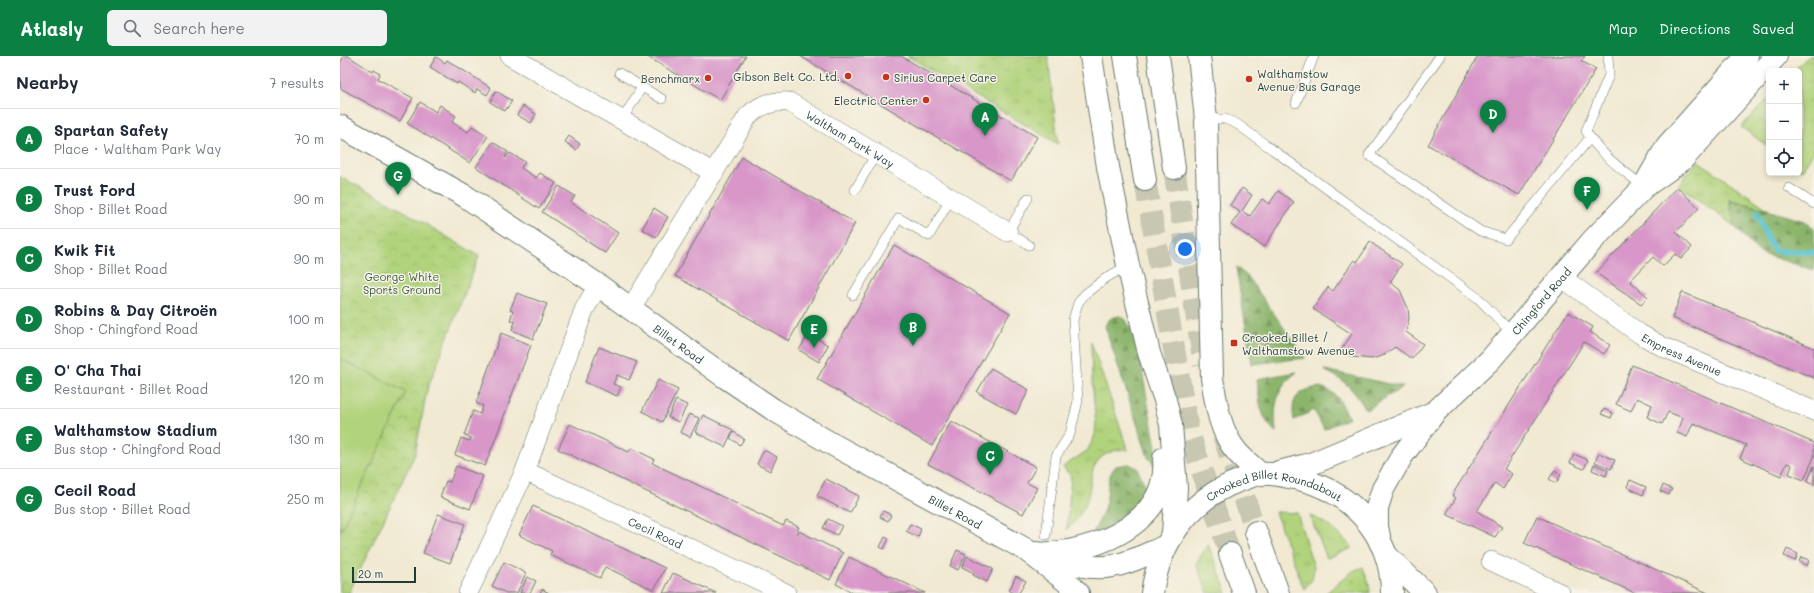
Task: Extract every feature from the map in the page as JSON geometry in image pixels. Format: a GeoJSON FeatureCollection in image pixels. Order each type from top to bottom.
{"type":"FeatureCollection","features":[{"type":"Feature","properties":{"kind":"main road"},"geometry":{"type":"LineString","coordinates":[[1090,56],[1108,167],[1128,265],[1149,353],[1165,400],[1171,426],[1176,488],[1170,540]]}},
{"type":"Feature","properties":{"kind":"main road"},"geometry":{"type":"LineString","coordinates":[[1125,56],[1145,180]]}},
{"type":"Feature","properties":{"kind":"main road"},"geometry":{"type":"LineString","coordinates":[[1158,56],[1174,168]]}},
{"type":"Feature","properties":{"kind":"main road"},"geometry":{"type":"LineString","coordinates":[[1199,56],[1206,120],[1212,378],[1216,408],[1230,442],[1237,452],[1264,474]]}},
{"type":"Feature","properties":{"kind":"main road"},"geometry":{"type":"LineString","coordinates":[[1713,94],[1723,60],[1722,56]]}},
{"type":"Feature","properties":{"kind":"main road","name":"Chingford Road"},"geometry":{"type":"LineString","coordinates":[[1644,187],[1667,146],[1748,56]]}},
{"type":"Feature","properties":{"kind":"main road","name":"Chingford Road"},"geometry":{"type":"LineString","coordinates":[[1384,549],[1377,526],[1377,508],[1384,489],[1402,456],[1435,412],[1482,370],[1592,241],[1644,187],[1681,161],[1712,134],[1776,56]]}},
{"type":"Feature","properties":{"kind":"main road","name":"Billet Road"},"geometry":{"type":"LineString","coordinates":[[340,126],[465,196],[598,285],[719,373],[774,410],[830,443],[1080,566],[1099,568],[1115,566],[1170,540]]}},
{"type":"Feature","properties":{"kind":"main road"},"geometry":{"type":"LineString","coordinates":[[1037,546],[1073,550],[1096,543],[1136,523],[1149,510],[1159,493],[1165,467],[1149,353]]}},
{"type":"Feature","properties":{"kind":"main road","name":"Chingford Road"},"geometry":{"type":"LineString","coordinates":[[1264,474],[1311,464],[1435,412]]}},
{"type":"Feature","properties":{"kind":"main road","name":"Crooked Billet Roundabout"},"geometry":{"type":"LineString","coordinates":[[1152,593],[1170,540],[1193,509],[1223,487],[1264,474],[1302,479],[1333,492],[1358,511],[1371,525],[1384,549],[1392,593]]}},
{"type":"Feature","properties":{"kind":"main road"},"geometry":{"type":"LineString","coordinates":[[1256,532],[1278,593]]}},
{"type":"Feature","properties":{"kind":"main road","name":"Billet Road"},"geometry":{"type":"LineString","coordinates":[[1037,546],[1078,593]]}},
{"type":"Feature","properties":{"kind":"main road"},"geometry":{"type":"LineString","coordinates":[[1384,549],[1425,593]]}},
{"type":"Feature","properties":{"kind":"main road"},"geometry":{"type":"LineString","coordinates":[[1230,554],[1244,593]]}},
{"type":"Feature","properties":{"kind":"street"},"geometry":{"type":"LineString","coordinates":[[510,56],[714,173]]}},
{"type":"Feature","properties":{"kind":"street","name":"Waltham Park Way"},"geometry":{"type":"LineString","coordinates":[[631,308],[748,116],[759,107],[774,101],[789,102],[1008,232]]}},
{"type":"Feature","properties":{"kind":"street","name":"Empress Avenue"},"geometry":{"type":"LineString","coordinates":[[1561,277],[1640,334],[1663,346],[1814,411]]}},
{"type":"Feature","properties":{"kind":"street"},"geometry":{"type":"LineString","coordinates":[[470,589],[525,470],[584,310],[598,285]]}},
{"type":"Feature","properties":{"kind":"street","name":"Cecil Road"},"geometry":{"type":"LineString","coordinates":[[525,470],[786,593]]}},
{"type":"Feature","properties":{"kind":"street"},"geometry":{"type":"LineString","coordinates":[[1491,561],[1560,593]]}},
{"type":"Feature","properties":{"kind":"lane"},"geometry":{"type":"LineString","coordinates":[[1296,103],[1314,56]]}},
{"type":"Feature","properties":{"kind":"lane"},"geometry":{"type":"LineString","coordinates":[[1440,56],[1369,155],[1480,231],[1506,239],[1590,138]]}},
{"type":"Feature","properties":{"kind":"lane"},"geometry":{"type":"LineString","coordinates":[[1608,56],[1609,75],[1586,131],[1590,138],[1615,163],[1644,187]]}},
{"type":"Feature","properties":{"kind":"lane"},"geometry":{"type":"LineString","coordinates":[[619,73],[662,98]]}},
{"type":"Feature","properties":{"kind":"lane"},"geometry":{"type":"LineString","coordinates":[[622,120],[642,87]]}},
{"type":"Feature","properties":{"kind":"lane"},"geometry":{"type":"LineString","coordinates":[[1206,120],[1225,119],[1237,124],[1478,298],[1513,334]]}},
{"type":"Feature","properties":{"kind":"lane"},"geometry":{"type":"LineString","coordinates":[[855,190],[876,154]]}},
{"type":"Feature","properties":{"kind":"lane"},"geometry":{"type":"LineString","coordinates":[[1789,188],[1813,202]]}},
{"type":"Feature","properties":{"kind":"lane"},"geometry":{"type":"LineString","coordinates":[[853,295],[899,218],[929,236],[951,198]]}},
{"type":"Feature","properties":{"kind":"lane"},"geometry":{"type":"LineString","coordinates":[[1008,232],[1028,198]]}},
{"type":"Feature","properties":{"kind":"lane","name":"Waltham Park Way"},"geometry":{"type":"LineString","coordinates":[[1008,232],[1029,245]]}},
{"type":"Feature","properties":{"kind":"lane"},"geometry":{"type":"LineString","coordinates":[[1037,546],[1056,456],[1070,434],[1078,401],[1073,320],[1078,303],[1085,294],[1106,278],[1128,265]]}},
{"type":"Feature","properties":{"kind":"green space"},"geometry":{"type":"Polygon","coordinates":[[[907,56],[1048,56],[1058,144],[907,56]]]}},
{"type":"Feature","properties":{"kind":"green space"},"geometry":{"type":"Polygon","coordinates":[[[1808,56],[1814,56],[1814,151],[1802,170],[1802,68],[1797,68],[1808,56]]]}},
{"type":"Feature","properties":{"kind":"green space"},"geometry":{"type":"Polygon","coordinates":[[[1766,101],[1766,145],[1741,127],[1766,101]]]}},
{"type":"Feature","properties":{"kind":"green space"},"geometry":{"type":"Polygon","coordinates":[[[1698,161],[1769,210],[1729,199],[1734,226],[1678,185],[1698,161]]]}},
{"type":"Feature","properties":{"kind":"green space","name":"George White Sports Ground"},"geometry":{"type":"Polygon","coordinates":[[[340,177],[382,198],[479,256],[427,390],[415,454],[349,593],[340,593],[340,177]]]}},
{"type":"Feature","properties":{"kind":"green space"},"geometry":{"type":"Polygon","coordinates":[[[1729,199],[1804,221],[1814,228],[1814,270],[1760,253],[1734,226],[1729,199]]]}},
{"type":"Feature","properties":{"kind":"green space"},"geometry":{"type":"Polygon","coordinates":[[[1236,267],[1248,277],[1305,358],[1252,364],[1236,267]]]}},
{"type":"Feature","properties":{"kind":"green space"},"geometry":{"type":"Polygon","coordinates":[[[1120,316],[1127,322],[1136,338],[1156,448],[1156,467],[1148,457],[1105,326],[1111,318],[1120,316]]]}},
{"type":"Feature","properties":{"kind":"green space"},"geometry":{"type":"Polygon","coordinates":[[[1091,342],[1128,450],[1113,451],[1104,455],[1097,462],[1091,477],[1087,502],[1077,519],[1067,530],[1071,476],[1063,467],[1088,450],[1095,435],[1096,425],[1092,380],[1091,342]]]}},
{"type":"Feature","properties":{"kind":"green space"},"geometry":{"type":"Polygon","coordinates":[[[340,359],[406,392],[340,532],[340,359]]]}},
{"type":"Feature","properties":{"kind":"green space"},"geometry":{"type":"Polygon","coordinates":[[[1324,370],[1403,387],[1366,410],[1358,397],[1348,386],[1337,377],[1324,370]]]}},
{"type":"Feature","properties":{"kind":"green space"},"geometry":{"type":"Polygon","coordinates":[[[1297,372],[1284,384],[1280,391],[1275,415],[1276,432],[1263,415],[1257,379],[1297,372]]]}},
{"type":"Feature","properties":{"kind":"green space"},"geometry":{"type":"Polygon","coordinates":[[[1320,387],[1335,395],[1349,418],[1324,429],[1314,410],[1294,420],[1293,406],[1298,396],[1307,390],[1320,387]]]}},
{"type":"Feature","properties":{"kind":"green space"},"geometry":{"type":"Polygon","coordinates":[[[1129,464],[1137,468],[1148,492],[1137,509],[1131,515],[1110,527],[1092,534],[1105,506],[1109,478],[1113,470],[1116,466],[1129,464]]]}},
{"type":"Feature","properties":{"kind":"green space"},"geometry":{"type":"Polygon","coordinates":[[[1275,512],[1297,513],[1314,568],[1312,580],[1304,589],[1275,512]]]}},
{"type":"Feature","properties":{"kind":"green space"},"geometry":{"type":"Polygon","coordinates":[[[1310,516],[1333,529],[1352,548],[1327,558],[1310,516]]]}},
{"type":"Feature","properties":{"kind":"green space"},"geometry":{"type":"Polygon","coordinates":[[[1208,544],[1227,593],[1208,593],[1196,564],[1208,544]]]}},
{"type":"Feature","properties":{"kind":"green space"},"geometry":{"type":"Polygon","coordinates":[[[1363,567],[1369,584],[1370,593],[1326,593],[1353,571],[1363,567]]]}},
{"type":"Feature","properties":{"kind":"building"},"geometry":{"type":"Polygon","coordinates":[[[344,56],[348,56],[373,72],[374,70],[380,74],[378,79],[413,98],[400,121],[340,88],[340,63],[344,56]]]}},
{"type":"Feature","properties":{"kind":"building","name":"Benchmarx"},"geometry":{"type":"Polygon","coordinates":[[[646,56],[746,56],[720,100],[646,56]]]}},
{"type":"Feature","properties":{"kind":"building"},"geometry":{"type":"Polygon","coordinates":[[[800,56],[901,56],[1037,137],[1011,181],[800,56]]]}},
{"type":"Feature","properties":{"kind":"building"},"geometry":{"type":"Polygon","coordinates":[[[1478,56],[1585,56],[1581,61],[1596,69],[1519,195],[1428,145],[1478,56]]]}},
{"type":"Feature","properties":{"kind":"building"},"geometry":{"type":"Polygon","coordinates":[[[436,57],[445,63],[447,60],[491,88],[487,95],[477,89],[475,93],[458,82],[457,84],[430,67],[436,57]]]}},
{"type":"Feature","properties":{"kind":"building"},"geometry":{"type":"Polygon","coordinates":[[[496,91],[512,101],[505,111],[490,102],[496,91]]]}},
{"type":"Feature","properties":{"kind":"building"},"geometry":{"type":"Polygon","coordinates":[[[420,102],[436,112],[440,105],[456,116],[452,122],[468,132],[472,126],[488,136],[470,163],[407,123],[420,102]]]}},
{"type":"Feature","properties":{"kind":"building"},"geometry":{"type":"Polygon","coordinates":[[[523,106],[536,114],[531,123],[517,115],[523,106]]]}},
{"type":"Feature","properties":{"kind":"building"},"geometry":{"type":"Polygon","coordinates":[[[569,136],[580,144],[576,150],[565,142],[569,136]]]}},
{"type":"Feature","properties":{"kind":"building"},"geometry":{"type":"Polygon","coordinates":[[[493,142],[508,152],[505,157],[506,158],[510,153],[525,162],[521,168],[536,178],[540,173],[556,183],[539,209],[476,167],[493,142]]]}},
{"type":"Feature","properties":{"kind":"building"},"geometry":{"type":"Polygon","coordinates":[[[742,157],[855,223],[789,341],[675,276],[742,157]]]}},
{"type":"Feature","properties":{"kind":"building"},"geometry":{"type":"Polygon","coordinates":[[[559,186],[575,196],[571,202],[618,233],[605,253],[542,212],[559,186]]]}},
{"type":"Feature","properties":{"kind":"building"},"geometry":{"type":"Polygon","coordinates":[[[1677,187],[1699,208],[1676,232],[1692,247],[1681,259],[1675,254],[1663,266],[1653,257],[1630,281],[1648,297],[1641,304],[1596,273],[1677,187]]]}},
{"type":"Feature","properties":{"kind":"building"},"geometry":{"type":"Polygon","coordinates":[[[1242,188],[1252,195],[1242,211],[1250,216],[1262,199],[1269,204],[1278,191],[1294,202],[1264,247],[1231,225],[1240,212],[1230,205],[1242,188]]]}},
{"type":"Feature","properties":{"kind":"building"},"geometry":{"type":"Polygon","coordinates":[[[654,208],[668,217],[656,237],[642,229],[654,208]]]}},
{"type":"Feature","properties":{"kind":"building"},"geometry":{"type":"Polygon","coordinates":[[[1370,242],[1402,264],[1390,282],[1400,290],[1408,308],[1409,318],[1406,332],[1423,344],[1412,359],[1395,347],[1382,356],[1372,359],[1352,357],[1342,352],[1341,354],[1339,353],[1352,334],[1313,309],[1328,287],[1333,291],[1354,260],[1357,262],[1370,242]]]}},
{"type":"Feature","properties":{"kind":"building"},"geometry":{"type":"Polygon","coordinates":[[[894,245],[1010,313],[932,446],[817,379],[894,245]]]}},
{"type":"Feature","properties":{"kind":"building"},"geometry":{"type":"Polygon","coordinates":[[[1682,292],[1814,348],[1814,378],[1672,318],[1682,292]]]}},
{"type":"Feature","properties":{"kind":"building"},"geometry":{"type":"Polygon","coordinates":[[[517,293],[547,304],[533,339],[512,330],[515,322],[510,320],[513,311],[510,310],[517,293]]]}},
{"type":"Feature","properties":{"kind":"building"},"geometry":{"type":"Polygon","coordinates":[[[1568,312],[1593,327],[1590,332],[1610,345],[1604,354],[1584,342],[1504,469],[1512,474],[1503,489],[1495,483],[1477,511],[1502,527],[1495,537],[1446,514],[1456,498],[1452,495],[1568,312]]]}},
{"type":"Feature","properties":{"kind":"building"},"geometry":{"type":"Polygon","coordinates":[[[501,333],[531,345],[485,466],[455,455],[461,438],[470,441],[471,438],[464,435],[473,411],[480,414],[483,406],[476,403],[501,333]]]}},
{"type":"Feature","properties":{"kind":"building"},"geometry":{"type":"Polygon","coordinates":[[[809,334],[828,345],[819,362],[799,350],[809,334]]]}},
{"type":"Feature","properties":{"kind":"building"},"geometry":{"type":"Polygon","coordinates":[[[599,347],[637,362],[629,380],[617,375],[613,384],[621,387],[617,396],[585,382],[599,347]]]}},
{"type":"Feature","properties":{"kind":"building"},"geometry":{"type":"Polygon","coordinates":[[[1632,365],[1814,443],[1814,457],[1804,480],[1789,474],[1792,465],[1787,463],[1781,476],[1740,458],[1746,445],[1693,423],[1687,437],[1677,433],[1683,418],[1668,412],[1662,424],[1647,417],[1652,405],[1637,398],[1631,411],[1616,404],[1632,365]]]}},
{"type":"Feature","properties":{"kind":"building"},"geometry":{"type":"Polygon","coordinates":[[[991,368],[1029,390],[1016,414],[977,392],[991,368]]]}},
{"type":"Feature","properties":{"kind":"building"},"geometry":{"type":"Polygon","coordinates":[[[658,380],[678,390],[662,422],[642,411],[658,380]]]}},
{"type":"Feature","properties":{"kind":"building"},"geometry":{"type":"Polygon","coordinates":[[[676,400],[687,405],[679,422],[668,417],[676,400]]]}},
{"type":"Feature","properties":{"kind":"building"},"geometry":{"type":"Polygon","coordinates":[[[1604,409],[1613,413],[1611,418],[1601,414],[1604,409]]]}},
{"type":"Feature","properties":{"kind":"building"},"geometry":{"type":"Polygon","coordinates":[[[689,414],[699,418],[690,437],[680,432],[689,414]]]}},
{"type":"Feature","properties":{"kind":"building"},"geometry":{"type":"Polygon","coordinates":[[[703,415],[733,430],[725,447],[695,432],[703,415]]]}},
{"type":"Feature","properties":{"kind":"building"},"geometry":{"type":"Polygon","coordinates":[[[951,421],[1036,467],[1027,483],[1037,488],[1023,514],[928,464],[951,421]]]}},
{"type":"Feature","properties":{"kind":"building"},"geometry":{"type":"Polygon","coordinates":[[[570,424],[629,452],[631,448],[654,459],[652,463],[783,526],[786,521],[799,527],[796,533],[799,531],[843,553],[830,580],[558,449],[570,424]]]}},
{"type":"Feature","properties":{"kind":"building"},"geometry":{"type":"Polygon","coordinates":[[[734,432],[744,439],[740,445],[730,438],[734,432]]]}},
{"type":"Feature","properties":{"kind":"building"},"geometry":{"type":"Polygon","coordinates":[[[764,450],[777,457],[770,471],[757,464],[764,450]]]}},
{"type":"Feature","properties":{"kind":"building"},"geometry":{"type":"Polygon","coordinates":[[[1599,453],[1615,460],[1611,469],[1595,462],[1599,453]]]}},
{"type":"Feature","properties":{"kind":"building"},"geometry":{"type":"Polygon","coordinates":[[[1574,454],[1588,460],[1584,469],[1570,463],[1574,454]]]}},
{"type":"Feature","properties":{"kind":"building"},"geometry":{"type":"Polygon","coordinates":[[[1594,464],[1608,470],[1606,476],[1592,470],[1594,464]]]}},
{"type":"Feature","properties":{"kind":"building"},"geometry":{"type":"Polygon","coordinates":[[[456,466],[483,476],[470,509],[440,497],[446,481],[450,482],[456,466]]]}},
{"type":"Feature","properties":{"kind":"building"},"geometry":{"type":"Polygon","coordinates":[[[1814,466],[1814,485],[1807,482],[1814,466]]]}},
{"type":"Feature","properties":{"kind":"building"},"geometry":{"type":"Polygon","coordinates":[[[1555,470],[1561,475],[1556,483],[1549,479],[1555,470]]]}},
{"type":"Feature","properties":{"kind":"building"},"geometry":{"type":"Polygon","coordinates":[[[826,479],[859,496],[850,513],[817,496],[826,479]]]}},
{"type":"Feature","properties":{"kind":"building"},"geometry":{"type":"Polygon","coordinates":[[[1630,480],[1646,487],[1643,495],[1627,487],[1630,480]]]}},
{"type":"Feature","properties":{"kind":"building"},"geometry":{"type":"Polygon","coordinates":[[[1663,485],[1672,489],[1669,495],[1660,491],[1663,485]]]}},
{"type":"Feature","properties":{"kind":"building"},"geometry":{"type":"Polygon","coordinates":[[[533,506],[665,568],[654,590],[605,567],[600,578],[550,555],[552,551],[519,535],[533,506]]]}},
{"type":"Feature","properties":{"kind":"building"},"geometry":{"type":"Polygon","coordinates":[[[883,511],[891,515],[888,521],[880,517],[883,511]]]}},
{"type":"Feature","properties":{"kind":"building"},"geometry":{"type":"Polygon","coordinates":[[[438,514],[465,524],[450,563],[423,553],[438,514]]]}},
{"type":"Feature","properties":{"kind":"building"},"geometry":{"type":"Polygon","coordinates":[[[1537,516],[1708,593],[1635,593],[1524,543],[1537,516]]]}},
{"type":"Feature","properties":{"kind":"building"},"geometry":{"type":"Polygon","coordinates":[[[828,519],[842,526],[837,535],[823,528],[828,519]]]}},
{"type":"Feature","properties":{"kind":"building"},"geometry":{"type":"Polygon","coordinates":[[[910,524],[921,529],[918,537],[906,531],[910,524]]]}},
{"type":"Feature","properties":{"kind":"building"},"geometry":{"type":"Polygon","coordinates":[[[885,537],[889,539],[884,549],[880,547],[885,537]]]}},
{"type":"Feature","properties":{"kind":"building"},"geometry":{"type":"Polygon","coordinates":[[[1787,549],[1798,554],[1795,561],[1784,556],[1787,549]]]}},
{"type":"Feature","properties":{"kind":"building"},"geometry":{"type":"Polygon","coordinates":[[[957,550],[966,554],[958,570],[950,566],[957,550]]]}},
{"type":"Feature","properties":{"kind":"building"},"geometry":{"type":"Polygon","coordinates":[[[967,556],[993,569],[987,582],[973,575],[974,573],[962,567],[967,556]]]}},
{"type":"Feature","properties":{"kind":"building"},"geometry":{"type":"Polygon","coordinates":[[[849,557],[925,593],[854,593],[836,584],[849,557]]]}},
{"type":"Feature","properties":{"kind":"building"},"geometry":{"type":"Polygon","coordinates":[[[1801,557],[1809,560],[1807,566],[1799,562],[1801,557]]]}},
{"type":"Feature","properties":{"kind":"building"},"geometry":{"type":"Polygon","coordinates":[[[504,562],[526,573],[517,593],[506,593],[492,586],[504,562]]]}},
{"type":"Feature","properties":{"kind":"building"},"geometry":{"type":"Polygon","coordinates":[[[673,573],[689,580],[716,593],[663,593],[673,573]]]}},
{"type":"Feature","properties":{"kind":"building"},"geometry":{"type":"Polygon","coordinates":[[[1016,576],[1026,581],[1019,593],[1013,593],[1009,591],[1016,576]]]}},
{"type":"Feature","properties":{"kind":"building"},"geometry":{"type":"Polygon","coordinates":[[[527,577],[536,581],[530,593],[520,593],[527,577]]]}},
{"type":"Feature","properties":{"kind":"building"},"geometry":{"type":"Polygon","coordinates":[[[542,589],[549,593],[540,593],[542,589]]]}},
{"type":"Feature","properties":{"kind":"waterway"},"geometry":{"type":"LineString","coordinates":[[1757,212],[1767,238],[1775,251],[1814,252]]}},
{"type":"Feature","properties":{"kind":"tunnel"},"geometry":{"type":"LineString","coordinates":[[1174,168],[1204,365]]}},
{"type":"Feature","properties":{"kind":"tunnel"},"geometry":{"type":"LineString","coordinates":[[1145,180],[1188,430],[1230,554]]}},
{"type":"Feature","properties":{"kind":"tunnel"},"geometry":{"type":"LineString","coordinates":[[1223,435],[1256,532]]}},
{"type":"Feature","properties":{"kind":"place","name":"Gibson Belt Co. Ltd."},"geometry":{"type":"Point","coordinates":[848,76]}},
{"type":"Feature","properties":{"kind":"place","name":"Sirius Carpet Care"},"geometry":{"type":"Point","coordinates":[886,77]}},
{"type":"Feature","properties":{"kind":"place","name":"Benchmarx"},"geometry":{"type":"Point","coordinates":[708,78]}},
{"type":"Feature","properties":{"kind":"place","name":"Walthamstow Avenue Bus Garage"},"geometry":{"type":"Point","coordinates":[1249,79]}},
{"type":"Feature","properties":{"kind":"place","name":"Electric Center"},"geometry":{"type":"Point","coordinates":[926,100]}},
{"type":"Feature","properties":{"kind":"place","name":"Robins & Day Citroën"},"geometry":{"type":"Point","coordinates":[1493,133]}},
{"type":"Feature","properties":{"kind":"place","name":"Spartan Safety"},"geometry":{"type":"Point","coordinates":[985,136]}},
{"type":"Feature","properties":{"kind":"place","name":"Cecil Road"},"geometry":{"type":"Point","coordinates":[398,195]}},
{"type":"Feature","properties":{"kind":"place","name":"Walthamstow Stadium"},"geometry":{"type":"Point","coordinates":[1587,210]}},
{"type":"Feature","properties":{"kind":"place","name":"Crooked Billet / Walthamstow Avenue"},"geometry":{"type":"Point","coordinates":[1234,343]}},
{"type":"Feature","properties":{"kind":"place","name":"Trust Ford"},"geometry":{"type":"Point","coordinates":[913,346]}},
{"type":"Feature","properties":{"kind":"place","name":"O' Cha Thai"},"geometry":{"type":"Point","coordinates":[814,348]}},
{"type":"Feature","properties":{"kind":"place","name":"Kwik Fit"},"geometry":{"type":"Point","coordinates":[990,475]}}]}
